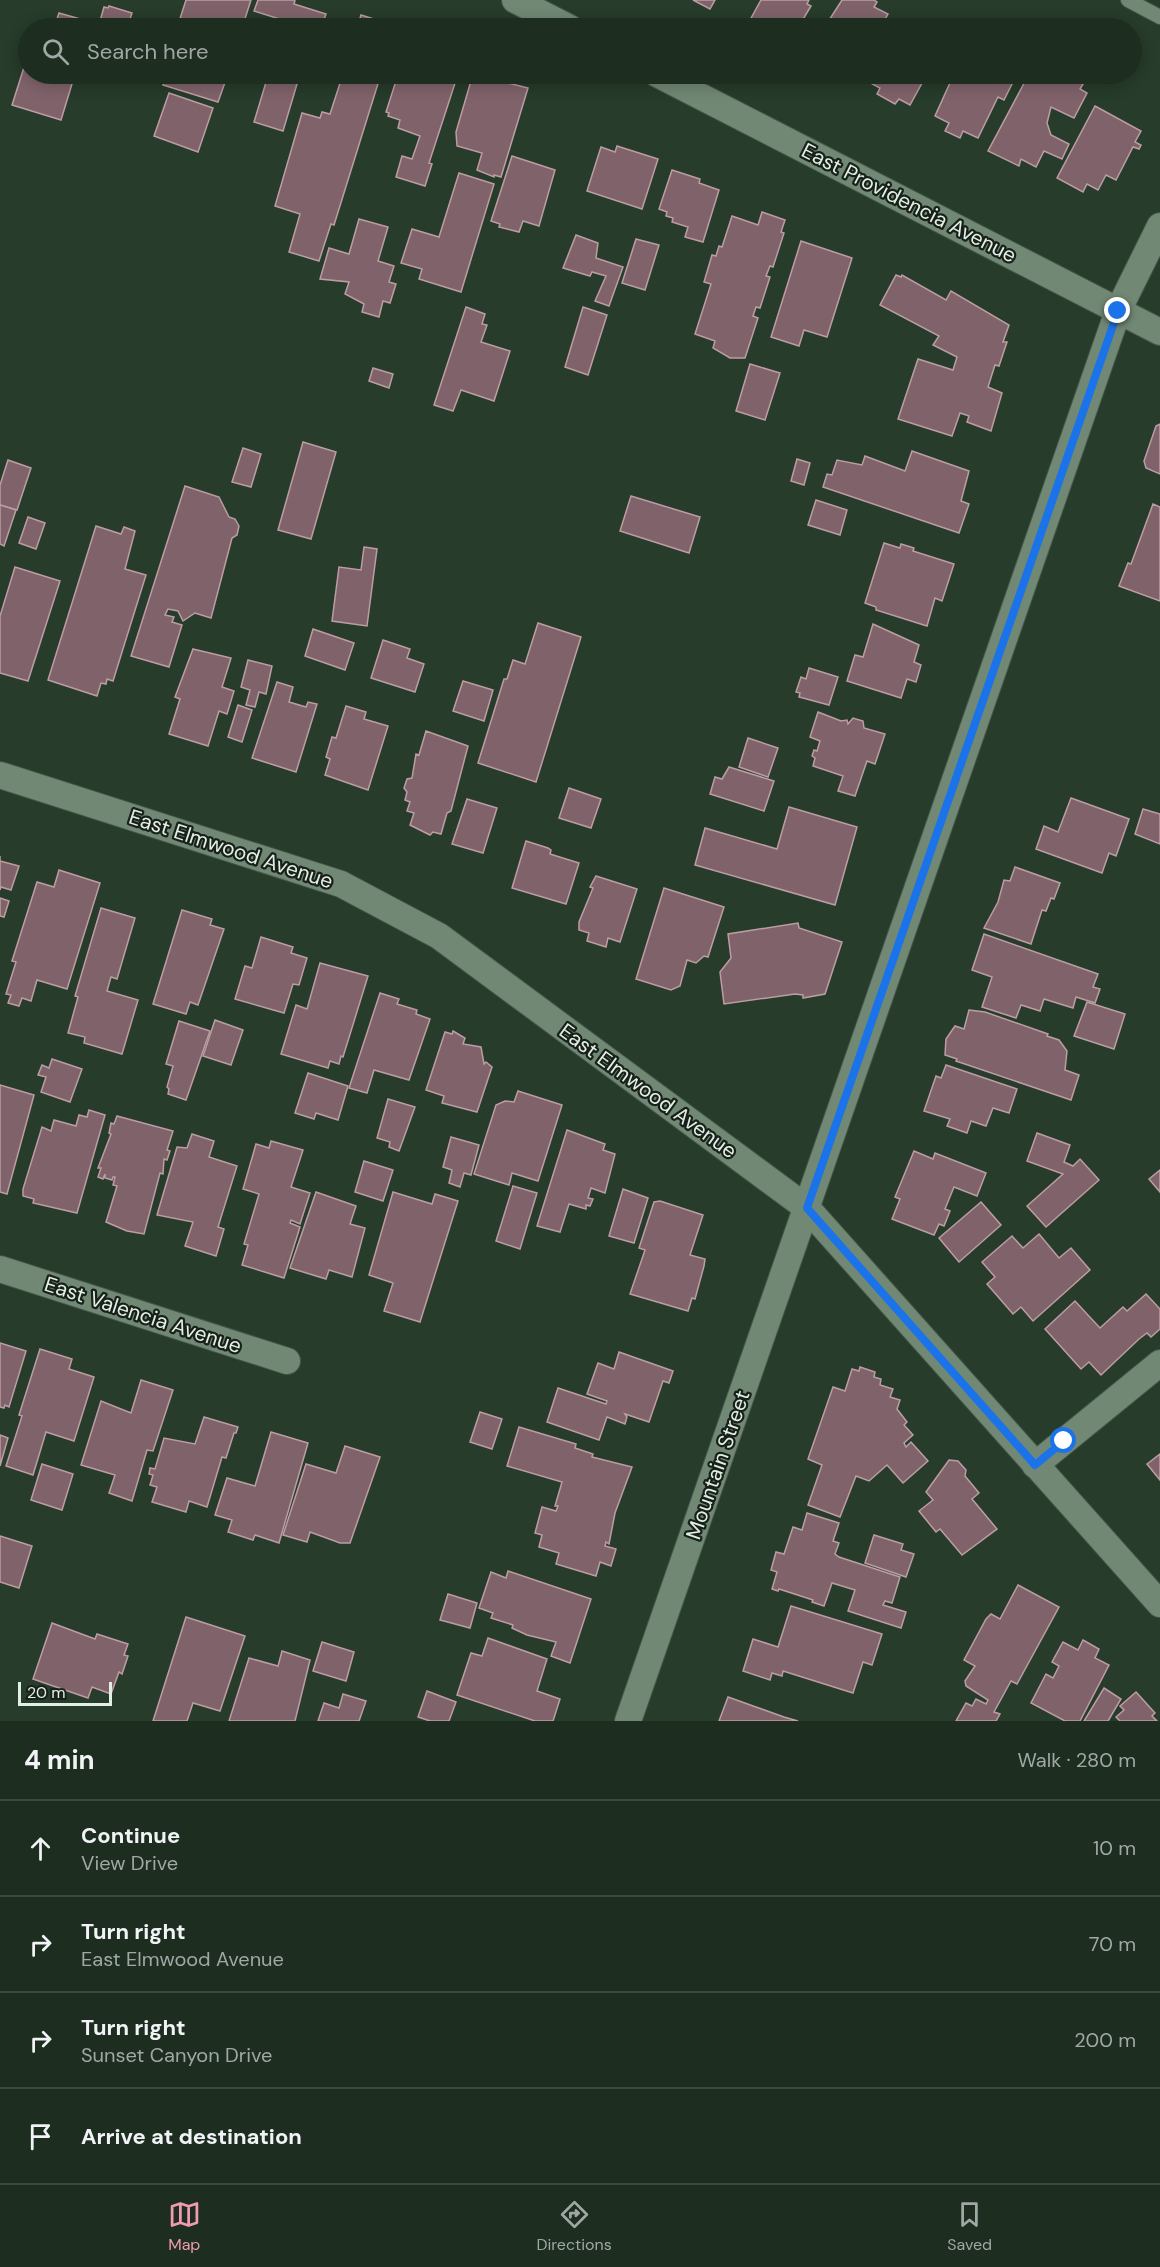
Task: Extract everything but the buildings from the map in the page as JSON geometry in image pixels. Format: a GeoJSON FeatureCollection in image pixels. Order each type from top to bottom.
{"type":"FeatureCollection","features":[{"type":"Feature","properties":{"kind":"street"},"geometry":{"type":"LineString","coordinates":[[515,0],[550,18]]}},
{"type":"Feature","properties":{"kind":"street","name":"East Providencia Avenue"},"geometry":{"type":"LineString","coordinates":[[676,84],[1160,332]]}},
{"type":"Feature","properties":{"kind":"street","name":"Mountain Street"},"geometry":{"type":"LineString","coordinates":[[628,1721],[1118,311],[1160,226]]}},
{"type":"Feature","properties":{"kind":"street","name":"East Elmwood Avenue"},"geometry":{"type":"LineString","coordinates":[[0,775],[341,884],[439,936],[807,1208],[1160,1604]]}},
{"type":"Feature","properties":{"kind":"street","name":"East Valencia Avenue"},"geometry":{"type":"LineString","coordinates":[[0,1269],[287,1361]]}},
{"type":"Feature","properties":{"kind":"street"},"geometry":{"type":"LineString","coordinates":[[1035,1465],[1160,1363]]}},
{"type":"Feature","properties":{"kind":"lane"},"geometry":{"type":"LineString","coordinates":[[1128,0],[1160,17]]}},
{"type":"Feature","properties":{"kind":"route"},"geometry":{"type":"LineString","coordinates":[[1064,1441],[1035,1465],[807,1208],[1118,311]]}}]}
